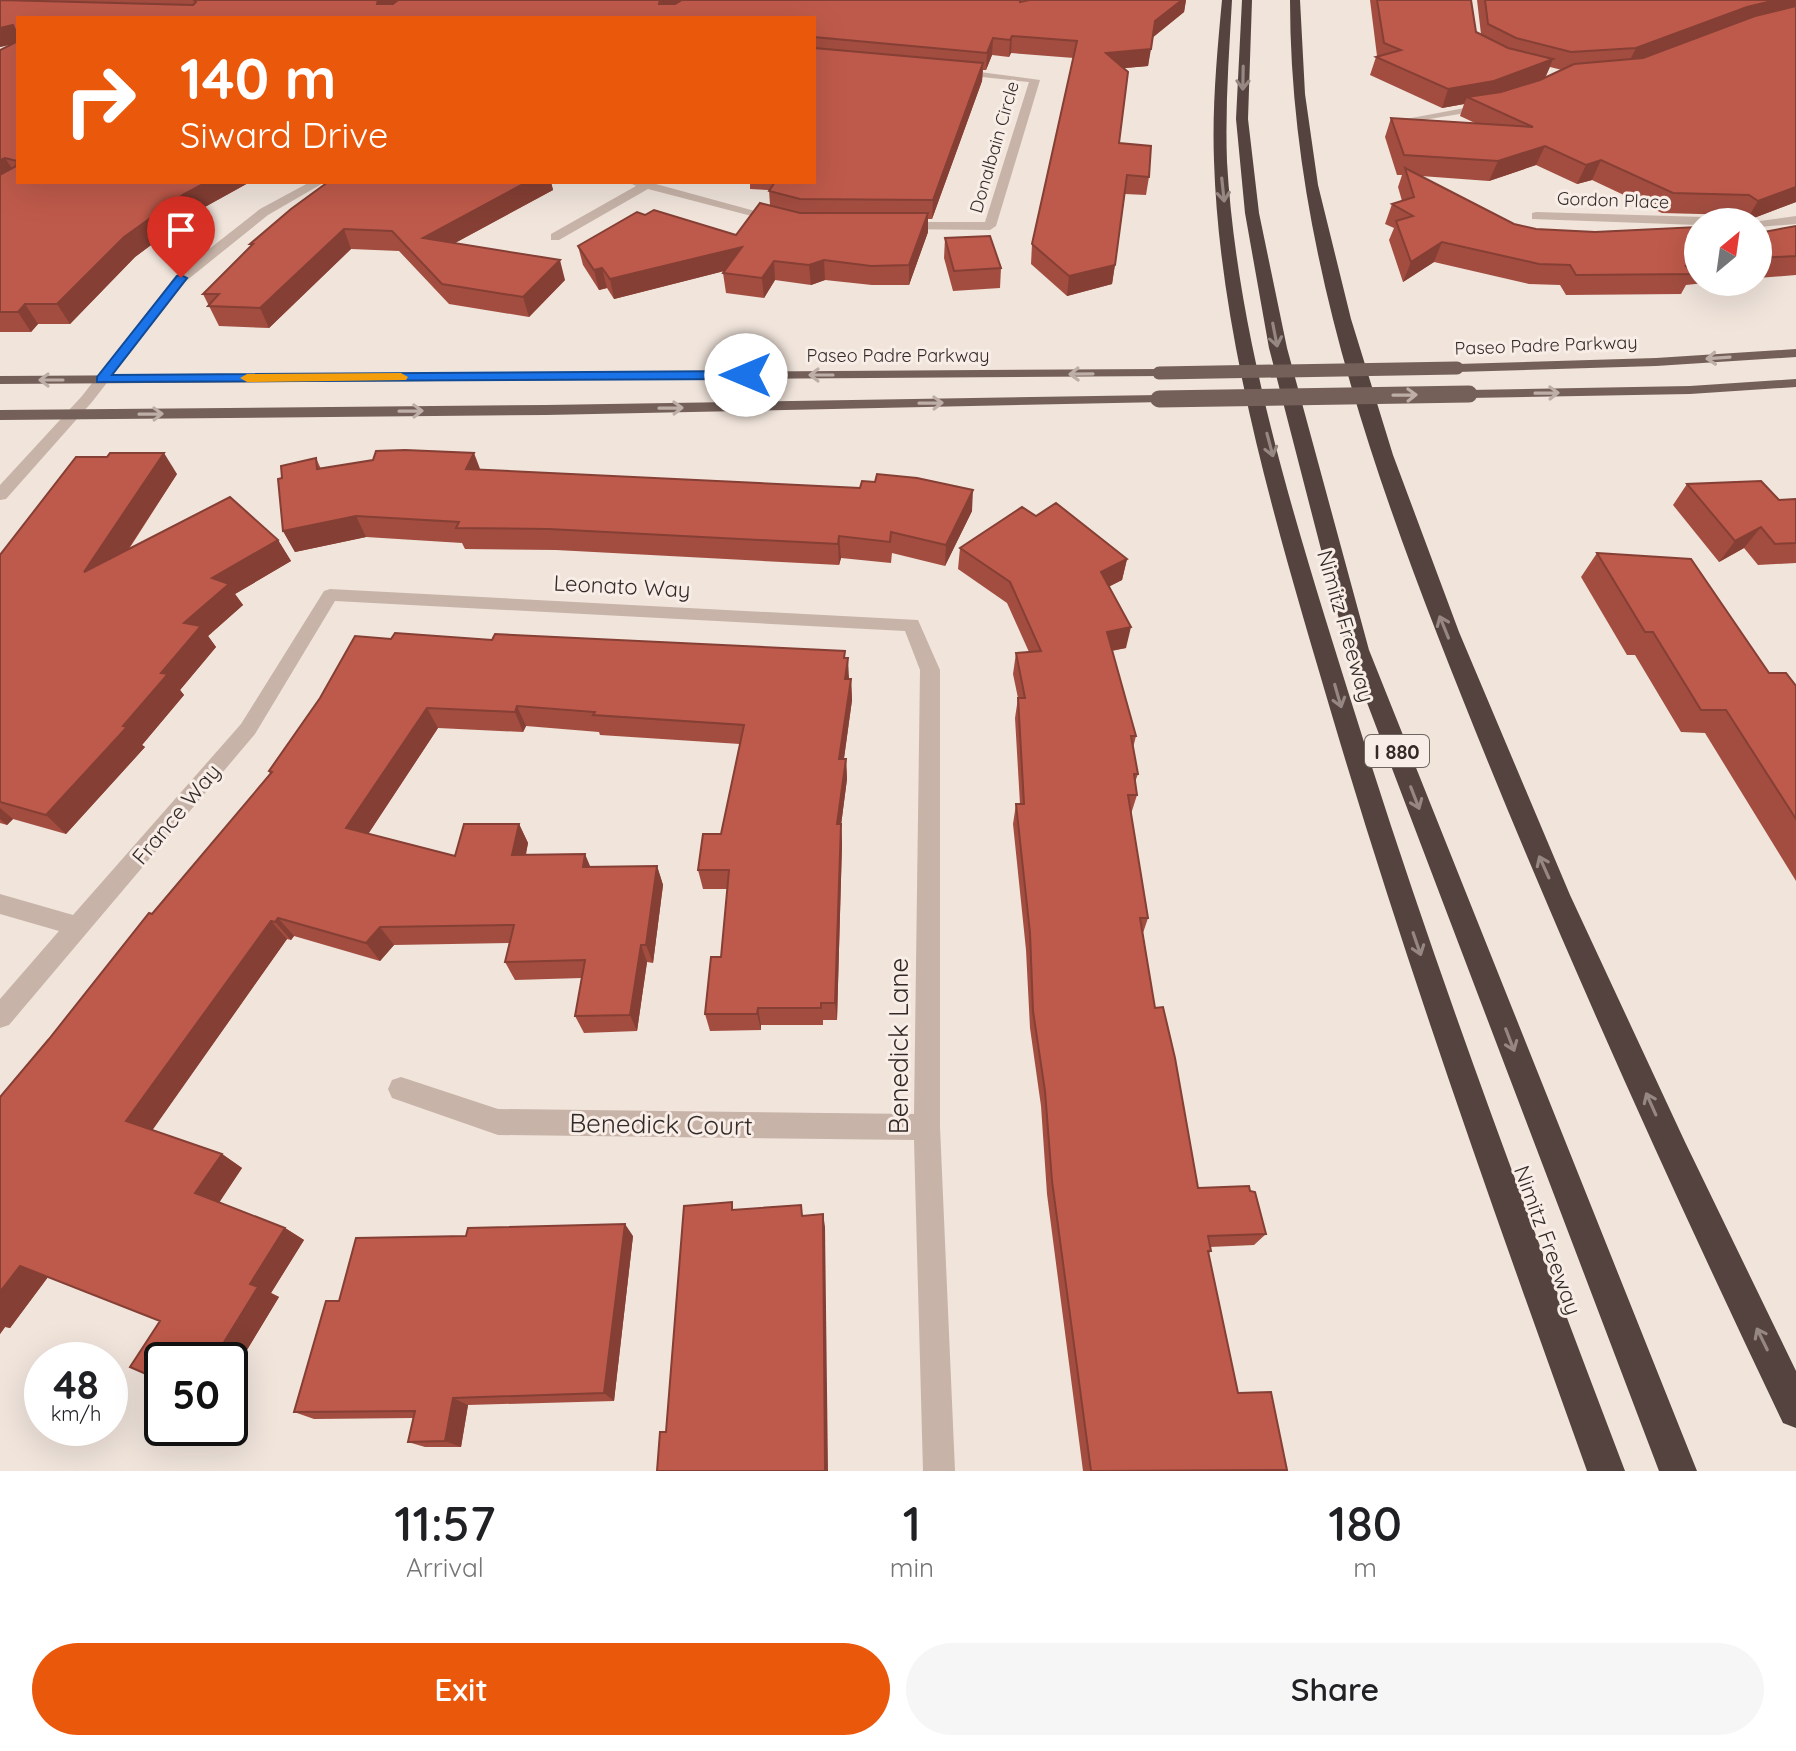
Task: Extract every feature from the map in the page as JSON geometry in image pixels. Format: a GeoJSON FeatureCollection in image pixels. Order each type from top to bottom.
{"type":"FeatureCollection","features":[{"type":"Feature","properties":{"kind":"highway","name":"Nimitz Freeway"},"geometry":{"type":"LineString","coordinates":[[1227,0],[1219,104],[1222,185],[1237,288],[1271,451],[1310,599],[1376,825],[1512,1218],[1606,1471]]}},
{"type":"Feature","properties":{"kind":"highway","name":"I 880"},"geometry":{"type":"LineString","coordinates":[[1247,0],[1242,119],[1252,213],[1278,348],[1358,650],[1678,1471]]}},
{"type":"Feature","properties":{"kind":"highway"},"geometry":{"type":"LineString","coordinates":[[1295,0],[1299,112],[1310,192],[1334,293],[1372,422],[1429,590],[1528,831],[1698,1209],[1796,1410]]}},
{"type":"Feature","properties":{"kind":"main road","name":"Paseo Padre Parkway"},"geometry":{"type":"LineString","coordinates":[[0,380],[1159,373],[1656,362],[1796,353]]}},
{"type":"Feature","properties":{"kind":"main road"},"geometry":{"type":"LineString","coordinates":[[0,415],[1469,394],[1690,390],[1796,383]]}},
{"type":"Feature","properties":{"kind":"street","name":"Donalbain Circle"},"geometry":{"type":"LineString","coordinates":[[880,225],[990,226],[1035,80],[940,71]]}},
{"type":"Feature","properties":{"kind":"street"},"geometry":{"type":"LineString","coordinates":[[1411,119],[1469,111],[1498,103]]}},
{"type":"Feature","properties":{"kind":"street"},"geometry":{"type":"LineString","coordinates":[[0,495],[73,414],[181,278],[264,212],[315,184]]}},
{"type":"Feature","properties":{"kind":"street"},"geometry":{"type":"LineString","coordinates":[[555,237],[642,184]]}},
{"type":"Feature","properties":{"kind":"street"},"geometry":{"type":"LineString","coordinates":[[648,184],[787,221]]}},
{"type":"Feature","properties":{"kind":"street","name":"Gordon Place"},"geometry":{"type":"LineString","coordinates":[[1536,216],[1684,220]]}},
{"type":"Feature","properties":{"kind":"street"},"geometry":{"type":"LineString","coordinates":[[1772,223],[1796,220]]}},
{"type":"Feature","properties":{"kind":"street","name":"Leonato Way"},"geometry":{"type":"LineString","coordinates":[[330,595],[912,625]]}},
{"type":"Feature","properties":{"kind":"street","name":"France Way"},"geometry":{"type":"LineString","coordinates":[[0,1017],[248,729],[330,595]]}},
{"type":"Feature","properties":{"kind":"street","name":"Benedick Lane"},"geometry":{"type":"LineString","coordinates":[[912,625],[930,670],[927,1127],[939,1471]]}},
{"type":"Feature","properties":{"kind":"street"},"geometry":{"type":"LineString","coordinates":[[0,904],[79,927]]}},
{"type":"Feature","properties":{"kind":"street","name":"Benedick Court"},"geometry":{"type":"LineString","coordinates":[[401,1089],[498,1122],[927,1127]]}},
{"type":"Feature","properties":{"kind":"building"},"geometry":{"type":"Polygon","coordinates":[[[0,0],[193,5],[194,0],[378,0],[377,4],[393,4],[398,0],[660,0],[659,4],[675,4],[682,0],[1182,0],[1155,21],[1151,49],[1106,53],[1128,72],[1119,143],[1151,146],[1149,177],[1127,175],[1115,265],[1069,276],[1032,244],[1077,41],[1012,36],[1010,40],[993,38],[987,53],[816,37],[816,16],[16,16],[16,32],[13,25],[0,28],[0,0]]]}},
{"type":"Feature","properties":{"kind":"building"},"geometry":{"type":"Polygon","coordinates":[[[1377,0],[1471,0],[1476,32],[1508,48],[1553,59],[1494,81],[1448,89],[1376,57],[1401,50],[1384,43],[1377,0]]]}},
{"type":"Feature","properties":{"kind":"building"},"geometry":{"type":"Polygon","coordinates":[[[1485,0],[1776,0],[1747,7],[1636,48],[1571,52],[1516,38],[1488,24],[1485,0]]]}},
{"type":"Feature","properties":{"kind":"building"},"geometry":{"type":"Polygon","coordinates":[[[1796,6],[1796,187],[1758,201],[1749,195],[1673,193],[1601,160],[1586,165],[1545,146],[1498,161],[1404,155],[1391,118],[1533,127],[1467,97],[1501,92],[1540,80],[1574,64],[1643,58],[1755,16],[1796,6]]]}},
{"type":"Feature","properties":{"kind":"building"},"geometry":{"type":"Polygon","coordinates":[[[16,42],[16,161],[0,160],[0,50],[16,42]]]}},
{"type":"Feature","properties":{"kind":"building"},"geometry":{"type":"Polygon","coordinates":[[[816,48],[983,63],[933,200],[800,199],[769,191],[774,184],[816,184],[816,48]]]}},
{"type":"Feature","properties":{"kind":"building"},"geometry":{"type":"Polygon","coordinates":[[[16,166],[16,184],[203,184],[124,237],[57,304],[25,304],[18,312],[0,312],[0,175],[16,166]]]}},
{"type":"Feature","properties":{"kind":"building"},"geometry":{"type":"Polygon","coordinates":[[[1405,168],[1514,224],[1536,229],[1595,232],[1684,228],[1684,274],[1576,275],[1570,265],[1539,264],[1442,242],[1411,262],[1396,221],[1413,216],[1392,204],[1414,197],[1405,168]]]}},
{"type":"Feature","properties":{"kind":"building"},"geometry":{"type":"Polygon","coordinates":[[[325,184],[523,184],[423,238],[560,260],[523,297],[442,284],[392,231],[344,229],[260,308],[208,306],[219,294],[203,294],[253,244],[250,244],[325,184]]]}},
{"type":"Feature","properties":{"kind":"building"},"geometry":{"type":"Polygon","coordinates":[[[760,203],[800,213],[928,213],[909,265],[871,266],[824,260],[809,265],[774,261],[762,278],[723,273],[742,247],[610,279],[602,268],[594,270],[578,246],[637,212],[645,215],[654,210],[736,235],[760,203]]]}},
{"type":"Feature","properties":{"kind":"building"},"geometry":{"type":"Polygon","coordinates":[[[1796,226],[1796,256],[1772,257],[1772,230],[1796,226]]]}},
{"type":"Feature","properties":{"kind":"building"},"geometry":{"type":"Polygon","coordinates":[[[990,236],[1001,268],[954,271],[945,238],[990,236]]]}},
{"type":"Feature","properties":{"kind":"building"},"geometry":{"type":"Polygon","coordinates":[[[376,451],[474,453],[466,469],[860,488],[862,481],[875,482],[877,474],[917,478],[973,490],[946,545],[891,532],[890,542],[839,536],[838,544],[549,529],[456,528],[459,522],[356,516],[283,531],[278,479],[282,478],[281,466],[316,458],[317,469],[373,460],[376,451]]]}},
{"type":"Feature","properties":{"kind":"building"},"geometry":{"type":"Polygon","coordinates":[[[110,453],[164,453],[84,572],[230,497],[278,540],[212,578],[229,584],[184,623],[201,626],[161,673],[168,674],[123,726],[127,727],[46,815],[0,802],[0,555],[76,457],[107,457],[110,453]]]}},
{"type":"Feature","properties":{"kind":"building"},"geometry":{"type":"Polygon","coordinates":[[[1761,481],[1779,500],[1796,499],[1796,543],[1775,544],[1761,527],[1735,541],[1687,484],[1761,481]]]}},
{"type":"Feature","properties":{"kind":"building"},"geometry":{"type":"Polygon","coordinates":[[[1056,503],[1127,559],[1101,572],[1131,627],[1107,632],[1136,736],[1131,736],[1138,774],[1134,774],[1137,795],[1128,795],[1148,918],[1140,918],[1155,1008],[1163,1007],[1198,1188],[1249,1186],[1250,1191],[1255,1192],[1266,1234],[1208,1236],[1211,1251],[1208,1251],[1238,1393],[1271,1392],[1287,1470],[1091,1471],[1052,1181],[1045,1091],[1033,1011],[1030,933],[1016,804],[1024,804],[1018,698],[1025,698],[1016,653],[1041,651],[1010,582],[960,548],[1022,507],[1036,516],[1056,503]]]}},
{"type":"Feature","properties":{"kind":"building"},"geometry":{"type":"Polygon","coordinates":[[[1597,553],[1691,559],[1769,673],[1786,673],[1796,686],[1796,819],[1726,710],[1701,710],[1653,632],[1645,632],[1597,553]]]}},
{"type":"Feature","properties":{"kind":"building"},"geometry":{"type":"Polygon","coordinates":[[[395,633],[492,640],[495,634],[845,651],[844,658],[848,658],[845,679],[851,679],[839,759],[846,759],[837,824],[841,824],[835,1003],[821,1003],[821,1008],[758,1008],[757,1014],[705,1014],[711,957],[721,957],[729,870],[698,870],[703,834],[721,834],[744,725],[593,715],[595,712],[517,706],[515,712],[427,708],[346,828],[455,856],[464,824],[519,824],[512,855],[585,854],[583,867],[657,866],[646,945],[641,945],[630,1015],[575,1016],[585,960],[505,962],[514,925],[380,927],[366,943],[278,918],[275,922],[271,921],[126,1121],[222,1154],[195,1193],[285,1228],[250,1284],[258,1287],[224,1342],[146,1342],[160,1321],[20,1266],[0,1292],[0,1097],[149,913],[152,914],[272,772],[269,771],[320,698],[355,636],[391,639],[395,633]]]}},
{"type":"Feature","properties":{"kind":"building"},"geometry":{"type":"Polygon","coordinates":[[[732,1202],[732,1210],[801,1205],[802,1216],[823,1214],[825,1471],[657,1471],[660,1432],[666,1432],[684,1206],[732,1202]]]}},
{"type":"Feature","properties":{"kind":"building"},"geometry":{"type":"Polygon","coordinates":[[[625,1224],[604,1393],[453,1398],[445,1441],[408,1442],[415,1411],[294,1412],[326,1301],[339,1301],[356,1238],[466,1236],[468,1228],[625,1224]]]}},
{"type":"Feature","properties":{"kind":"building"},"geometry":{"type":"Polygon","coordinates":[[[144,1346],[144,1373],[130,1367],[144,1346]]]}},
{"type":"Feature","properties":{"kind":"slow traffic"},"geometry":{"type":"LineString","coordinates":[[247,378],[401,377]]}},
{"type":"Feature","properties":{"kind":"route"},"geometry":{"type":"LineString","coordinates":[[181,278],[102,379],[746,375]]}}]}
